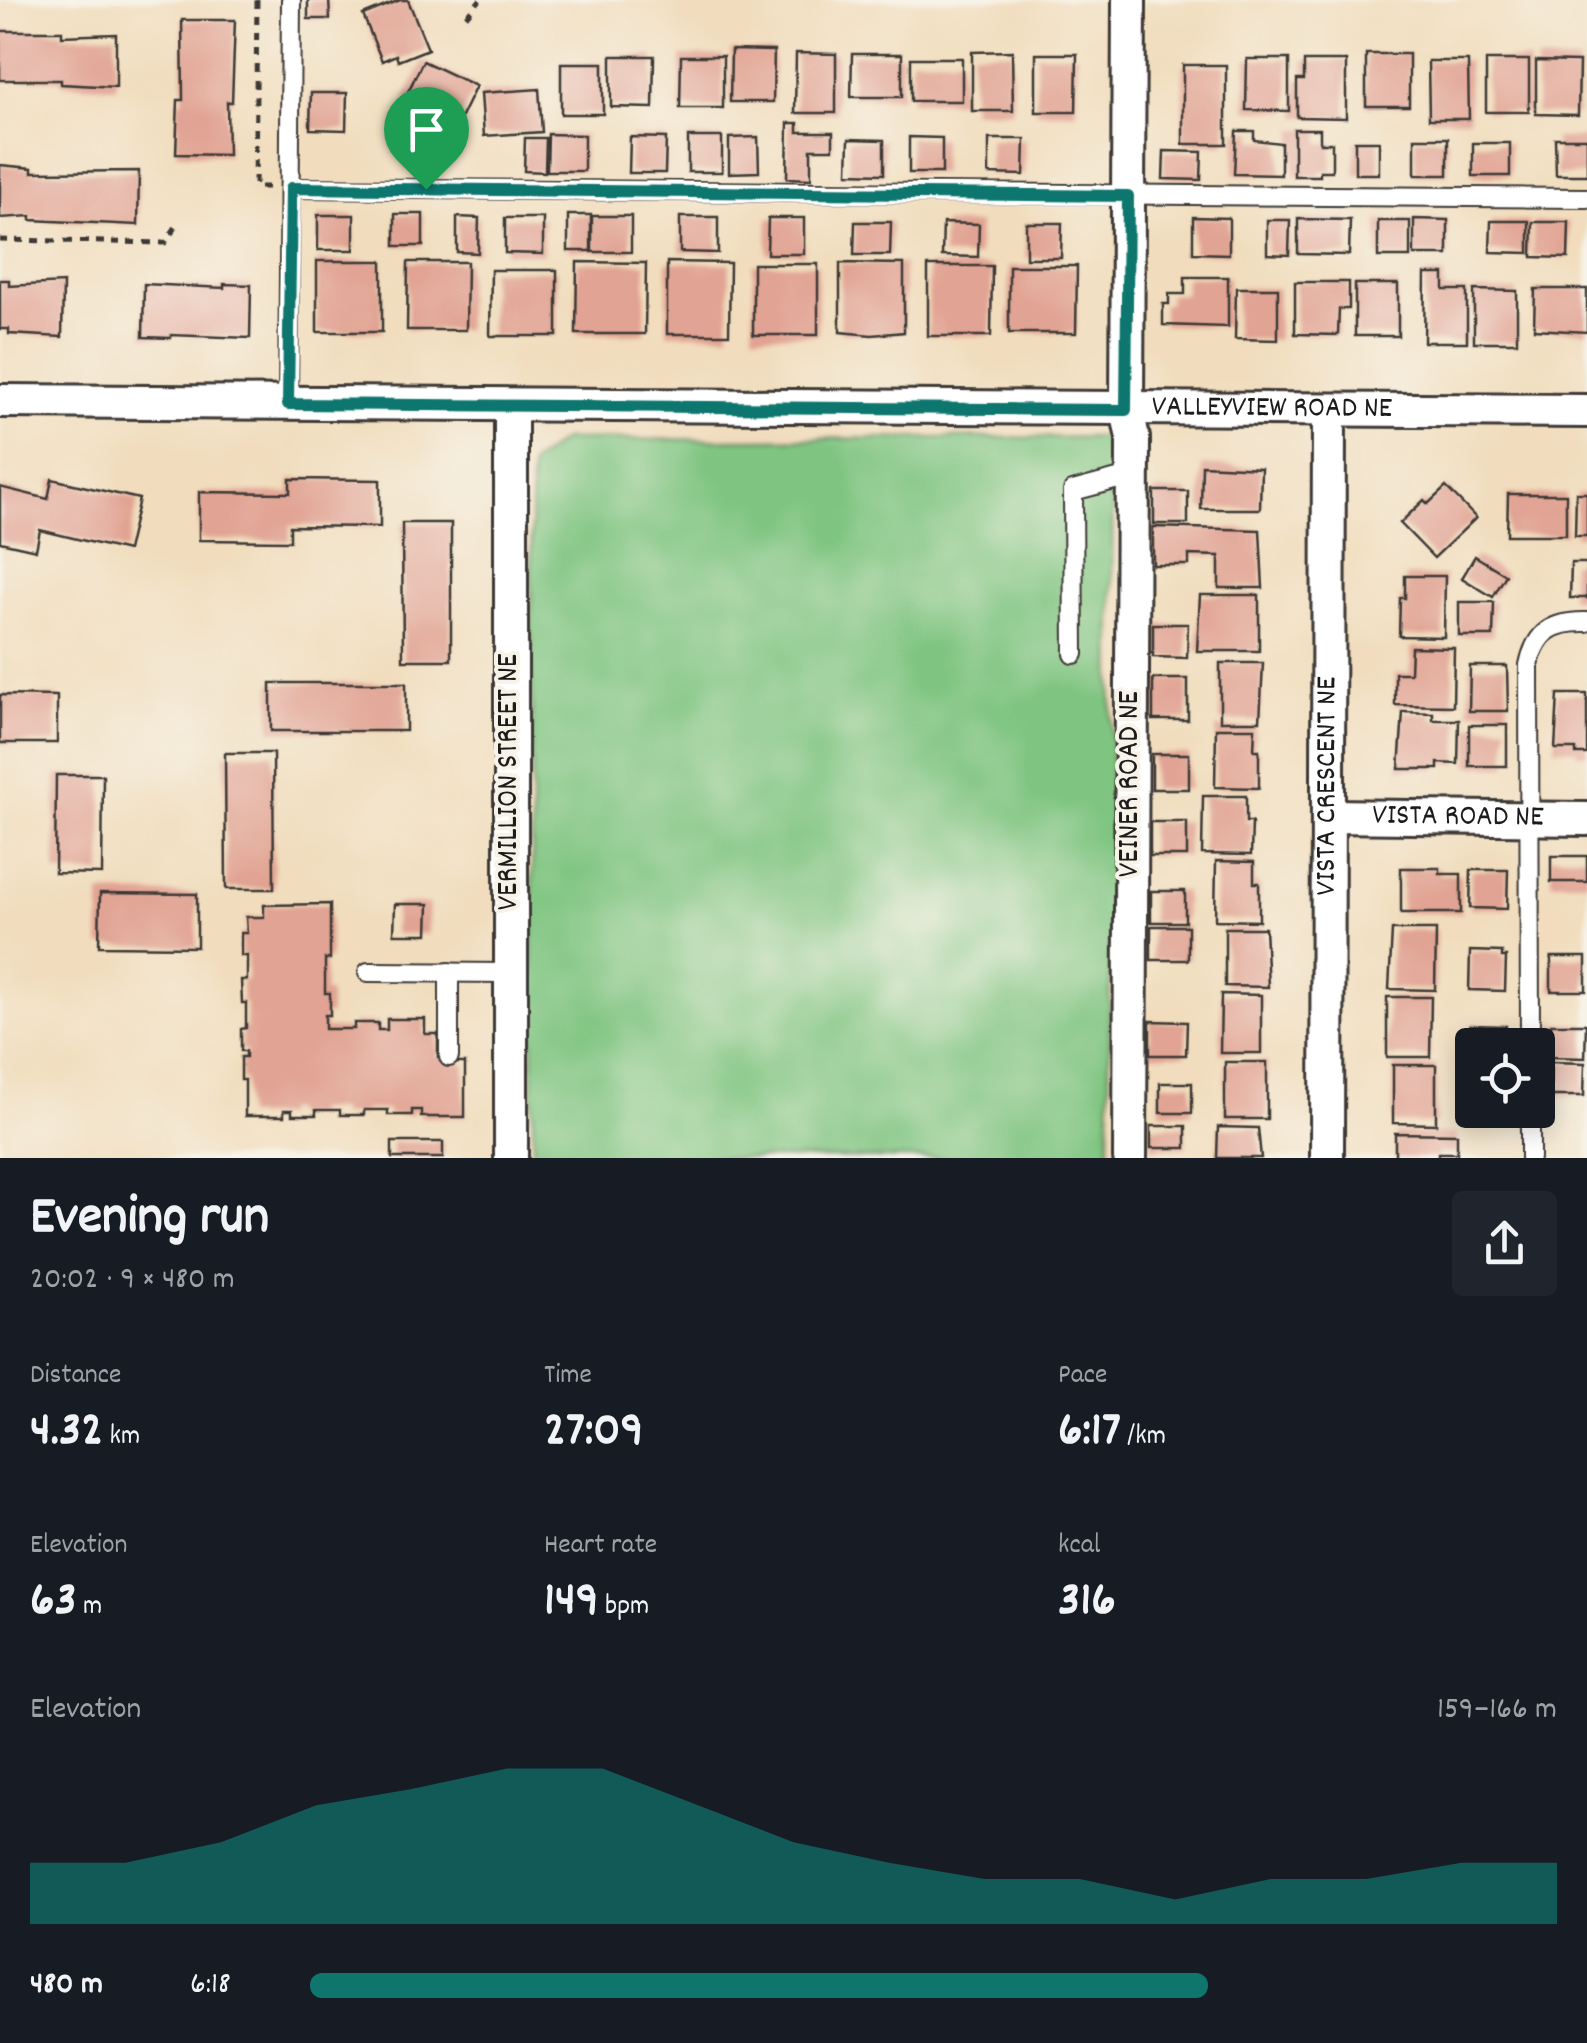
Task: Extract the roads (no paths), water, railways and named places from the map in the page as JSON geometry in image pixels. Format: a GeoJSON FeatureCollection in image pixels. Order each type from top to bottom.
{"type":"FeatureCollection","features":[{"type":"Feature","properties":{"kind":"street","name":"VEINER ROAD NE"},"geometry":{"type":"LineString","coordinates":[[1129,0],[1126,410],[1133,438],[1130,1158]]}},
{"type":"Feature","properties":{"kind":"street","name":"VALLEYVIEW ROAD NE"},"geometry":{"type":"LineString","coordinates":[[0,402],[1587,411]]}},
{"type":"Feature","properties":{"kind":"street","name":"VERMILLION STREET NE"},"geometry":{"type":"LineString","coordinates":[[510,406],[511,1158]]}},
{"type":"Feature","properties":{"kind":"street","name":"VISTA CRESCENT NE"},"geometry":{"type":"LineString","coordinates":[[1328,1158],[1329,411]]}},
{"type":"Feature","properties":{"kind":"street","name":"VISTA ROAD NE"},"geometry":{"type":"LineString","coordinates":[[1328,816],[1587,818]]}},
{"type":"Feature","properties":{"kind":"lane"},"geometry":{"type":"LineString","coordinates":[[288,404],[291,0]]}},
{"type":"Feature","properties":{"kind":"lane"},"geometry":{"type":"LineString","coordinates":[[291,188],[1587,198]]}},
{"type":"Feature","properties":{"kind":"lane"},"geometry":{"type":"LineString","coordinates":[[1074,654],[1073,490],[1133,475]]}},
{"type":"Feature","properties":{"kind":"lane"},"geometry":{"type":"LineString","coordinates":[[1530,1028],[1530,665],[1533,648],[1541,636],[1556,626],[1587,622]]}},
{"type":"Feature","properties":{"kind":"lane"},"geometry":{"type":"LineString","coordinates":[[368,972],[511,973]]}},
{"type":"Feature","properties":{"kind":"lane"},"geometry":{"type":"LineString","coordinates":[[449,1057],[450,972]]}},
{"type":"Feature","properties":{"kind":"lane"},"geometry":{"type":"LineString","coordinates":[[1530,1128],[1530,1158]]}}]}
